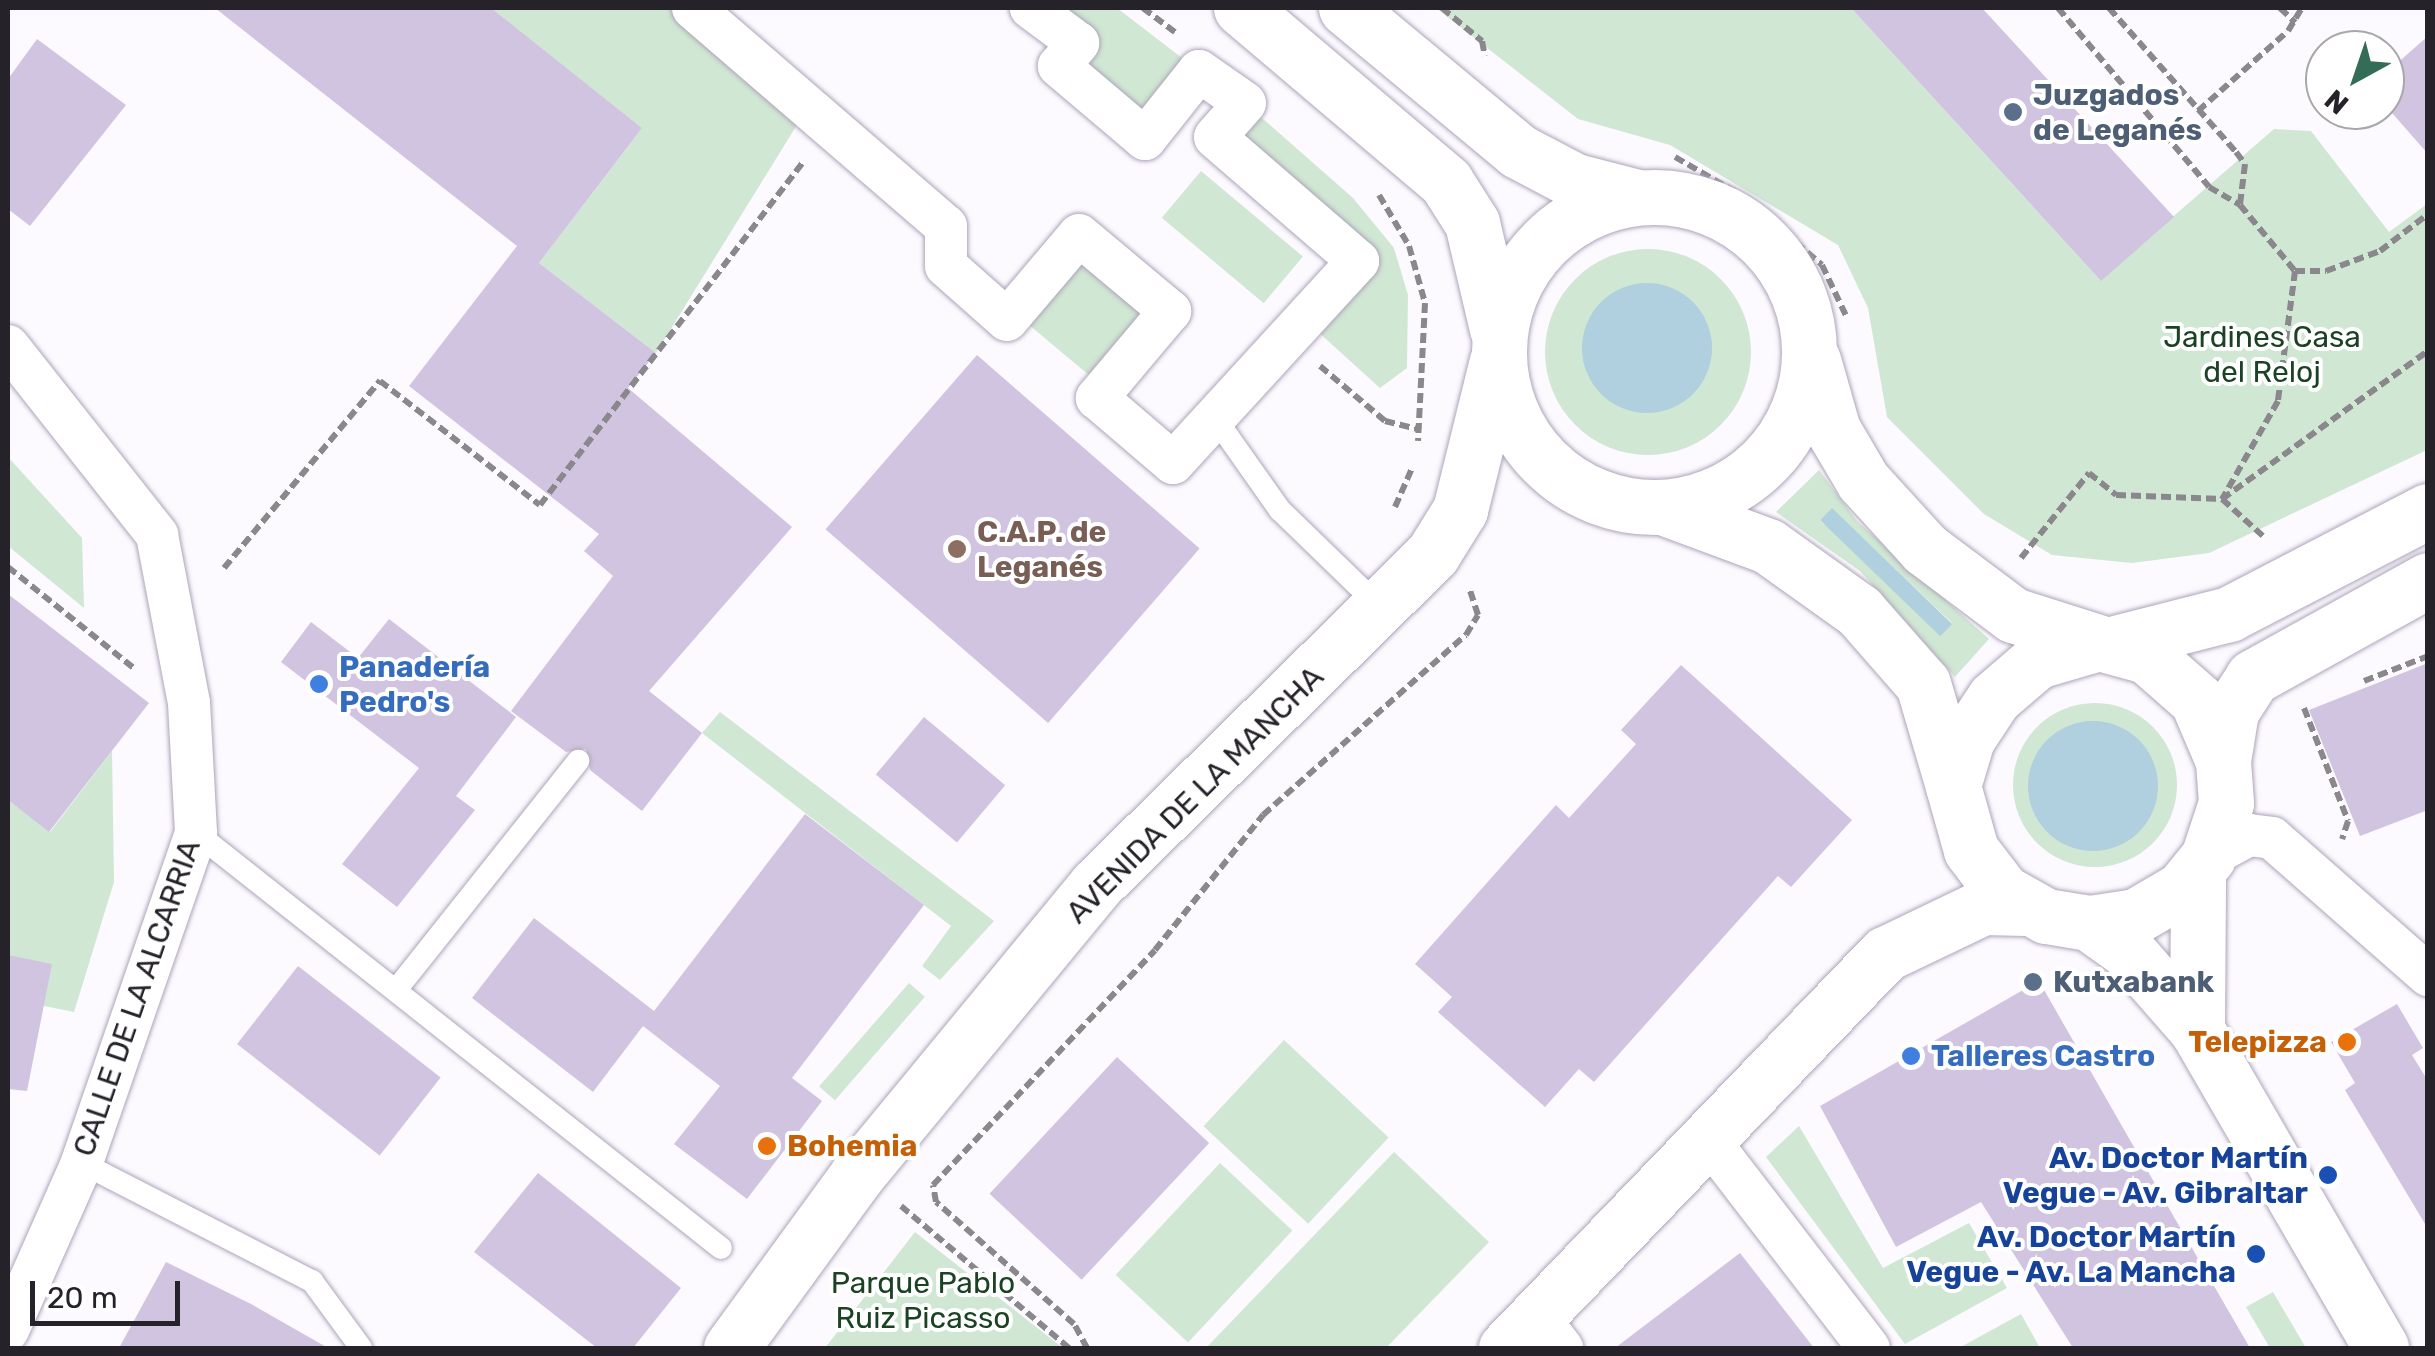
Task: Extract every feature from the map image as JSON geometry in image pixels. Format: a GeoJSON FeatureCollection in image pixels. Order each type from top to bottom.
{"type":"FeatureCollection","features":[{"type":"Feature","properties":{"kind":"main road"},"geometry":{"type":"LineString","coordinates":[[1240,8],[1446,182],[1472,222],[1506,402],[1551,468],[1613,501],[1662,508],[1768,546],[1859,611],[1923,684],[1971,850],[2026,908]]}},
{"type":"Feature","properties":{"kind":"main road"},"geometry":{"type":"LineString","coordinates":[[1346,8],[1518,151],[1575,181],[1647,172],[1680,198],[1752,236],[1799,295],[1830,344],[1832,430],[1863,481],[1925,548],[2013,614],[2148,656],[2196,700],[2223,762]]}},
{"type":"Feature","properties":{"kind":"main road"},"geometry":{"type":"LineString","coordinates":[[1497,347],[1512,282],[1558,229],[1647,172]]}},
{"type":"Feature","properties":{"kind":"main road"},"geometry":{"type":"LineString","coordinates":[[1662,508],[1711,499],[1766,462],[1805,400],[1830,344]]}},
{"type":"Feature","properties":{"kind":"main road","name":"AVENIDA DE LA MANCHA"},"geometry":{"type":"LineString","coordinates":[[731,1348],[858,1175],[1096,885],[1384,610],[1460,510],[1497,347]]}},
{"type":"Feature","properties":{"kind":"main road"},"geometry":{"type":"LineString","coordinates":[[1953,786],[1967,739],[1994,698],[2036,660],[2230,614],[2428,511]]}},
{"type":"Feature","properties":{"kind":"main road"},"geometry":{"type":"LineString","coordinates":[[2198,1030],[2203,864],[2224,816],[2223,762],[2231,711],[2253,676],[2428,580]]}},
{"type":"Feature","properties":{"kind":"main road"},"geometry":{"type":"LineString","coordinates":[[2089,924],[2159,906],[2203,864]]}},
{"type":"Feature","properties":{"kind":"main road"},"geometry":{"type":"LineString","coordinates":[[1535,1338],[1704,1134],[1885,954],[1983,907],[2026,908],[2089,924],[2126,950],[2198,1030],[2381,1348]]}},
{"type":"Feature","properties":{"kind":"street"},"geometry":{"type":"LineString","coordinates":[[693,8],[946,226],[946,266],[1007,320],[1079,234],[1170,311],[1098,398],[1172,463],[1358,260],[1215,137],[1245,103],[1199,72],[1145,139],[1059,66],[1078,43],[1031,8]]}},
{"type":"Feature","properties":{"kind":"street","name":"CALLE DE LA ALCARRIA"},"geometry":{"type":"LineString","coordinates":[[8,346],[157,535],[190,703],[196,834],[82,1163],[8,1330]]}},
{"type":"Feature","properties":{"kind":"street"},"geometry":{"type":"LineString","coordinates":[[2203,864],[2249,834],[2284,844],[2428,975]]}},
{"type":"Feature","properties":{"kind":"street"},"geometry":{"type":"LineString","coordinates":[[1704,1134],[1869,1348]]}},
{"type":"Feature","properties":{"kind":"lane"},"geometry":{"type":"LineString","coordinates":[[1215,418],[1280,510],[1384,610]]}},
{"type":"Feature","properties":{"kind":"lane"},"geometry":{"type":"LineString","coordinates":[[396,990],[578,761]]}},
{"type":"Feature","properties":{"kind":"lane"},"geometry":{"type":"LineString","coordinates":[[196,834],[721,1248]]}},
{"type":"Feature","properties":{"kind":"lane"},"geometry":{"type":"LineString","coordinates":[[82,1163],[312,1280],[361,1348]]}},
{"type":"Feature","properties":{"kind":"path"},"geometry":{"type":"LineString","coordinates":[[1142,8],[1188,42]]}},
{"type":"Feature","properties":{"kind":"path"},"geometry":{"type":"LineString","coordinates":[[2058,8],[2209,187],[2240,205],[2295,271],[2278,401],[2222,498]]}},
{"type":"Feature","properties":{"kind":"path"},"geometry":{"type":"LineString","coordinates":[[2109,8],[2244,164],[2240,205]]}},
{"type":"Feature","properties":{"kind":"path"},"geometry":{"type":"LineString","coordinates":[[2280,8],[2295,22]]}},
{"type":"Feature","properties":{"kind":"path"},"geometry":{"type":"LineString","coordinates":[[2198,111],[2295,22],[2302,8]]}},
{"type":"Feature","properties":{"kind":"path"},"geometry":{"type":"LineString","coordinates":[[1469,56],[1480,65]]}},
{"type":"Feature","properties":{"kind":"path"},"geometry":{"type":"LineString","coordinates":[[224,568],[380,381],[540,505],[829,128]]}},
{"type":"Feature","properties":{"kind":"path"},"geometry":{"type":"LineString","coordinates":[[1647,172],[1739,194],[1822,264],[1830,344]]}},
{"type":"Feature","properties":{"kind":"path"},"geometry":{"type":"LineString","coordinates":[[1382,180],[1402,202]]}},
{"type":"Feature","properties":{"kind":"path"},"geometry":{"type":"LineString","coordinates":[[2295,271],[2326,271],[2380,251],[2428,214]]}},
{"type":"Feature","properties":{"kind":"path"},"geometry":{"type":"LineString","coordinates":[[1289,339],[1384,421],[1431,432]]}},
{"type":"Feature","properties":{"kind":"path"},"geometry":{"type":"LineString","coordinates":[[2002,550],[2016,564],[2089,473],[2116,496],[2222,498],[2428,352]]}},
{"type":"Feature","properties":{"kind":"path"},"geometry":{"type":"LineString","coordinates":[[2222,498],[2276,548]]}},
{"type":"Feature","properties":{"kind":"path"},"geometry":{"type":"LineString","coordinates":[[8,567],[150,682]]}},
{"type":"Feature","properties":{"kind":"path"},"geometry":{"type":"LineString","coordinates":[[1087,1348],[1074,1324],[936,1202],[933,1185],[1172,931],[1263,815],[1466,635],[1478,615],[1460,578]]}},
{"type":"Feature","properties":{"kind":"path"},"geometry":{"type":"LineString","coordinates":[[2358,683],[2428,656]]}},
{"type":"Feature","properties":{"kind":"path"},"geometry":{"type":"LineString","coordinates":[[2324,696],[2303,706],[2348,821],[2342,839]]}},
{"type":"Feature","properties":{"kind":"path"},"geometry":{"type":"LineString","coordinates":[[883,1194],[1069,1348]]}},
{"type":"Feature","properties":{"kind":"path"},"geometry":{"type":"LineString","coordinates":[[1051,1334],[1061,1348]]}},
{"type":"Feature","properties":{"kind":"green space"},"geometry":{"type":"Polygon","coordinates":[[[490,8],[693,8],[808,107],[656,353],[539,263],[642,128],[490,8]]]}},
{"type":"Feature","properties":{"kind":"green space"},"geometry":{"type":"Polygon","coordinates":[[[1031,8],[1117,8],[1199,71],[1145,139],[1031,8]]]}},
{"type":"Feature","properties":{"kind":"green space","name":"Jardines Casa del Reloj"},"geometry":{"type":"Polygon","coordinates":[[[1436,8],[1851,8],[2100,280],[2274,129],[2311,131],[2389,232],[2427,204],[2427,450],[2209,553],[2132,563],[2052,555],[1984,514],[1887,417],[1868,308],[1838,245],[1670,145],[1578,119],[1436,8]]]}},
{"type":"Feature","properties":{"kind":"green space"},"geometry":{"type":"Polygon","coordinates":[[[1245,103],[1353,198],[1394,248],[1408,295],[1407,368],[1380,388],[1306,321],[1357,261],[1215,137],[1245,103]]]}},
{"type":"Feature","properties":{"kind":"green space"},"geometry":{"type":"Polygon","coordinates":[[[1201,171],[1303,256],[1264,303],[1162,218],[1201,171]]]}},
{"type":"Feature","properties":{"kind":"green space"},"geometry":{"type":"Polygon","coordinates":[[[1079,235],[1170,311],[1105,389],[1014,312],[1079,235]]]}},
{"type":"Feature","properties":{"kind":"green space"},"geometry":{"type":"Polygon","coordinates":[[[1648,249],[1687,257],[1721,279],[1743,313],[1751,352],[1743,391],[1721,425],[1687,447],[1648,455],[1609,447],[1575,425],[1553,391],[1545,352],[1553,313],[1575,279],[1609,257],[1648,249]]]}},
{"type":"Feature","properties":{"kind":"green space"},"geometry":{"type":"Polygon","coordinates":[[[8,457],[82,538],[84,608],[8,546],[8,457]]]}},
{"type":"Feature","properties":{"kind":"green space"},"geometry":{"type":"Polygon","coordinates":[[[1819,470],[1857,521],[1989,639],[1955,677],[1860,571],[1776,512],[1819,470]],[[1832,509],[1820,521],[1952,624],[1832,509]]]}},
{"type":"Feature","properties":{"kind":"green space"},"geometry":{"type":"Polygon","coordinates":[[[2095,703],[2126,709],[2153,727],[2171,754],[2177,785],[2171,816],[2153,843],[2126,861],[2095,867],[2064,861],[2037,843],[2019,816],[2013,785],[2019,754],[2037,727],[2064,709],[2095,703]]]}},
{"type":"Feature","properties":{"kind":"green space"},"geometry":{"type":"Polygon","coordinates":[[[720,712],[994,921],[940,980],[922,966],[951,926],[702,733],[720,712]]]}},
{"type":"Feature","properties":{"kind":"green space"},"geometry":{"type":"Polygon","coordinates":[[[112,751],[114,882],[74,1012],[44,1006],[11,956],[8,968],[8,800],[50,832],[112,751]]]}},
{"type":"Feature","properties":{"kind":"green space"},"geometry":{"type":"Polygon","coordinates":[[[909,983],[925,997],[835,1100],[819,1086],[909,983]]]}},
{"type":"Feature","properties":{"kind":"green space"},"geometry":{"type":"Polygon","coordinates":[[[1284,1040],[1389,1138],[1308,1224],[1204,1126],[1284,1040]]]}},
{"type":"Feature","properties":{"kind":"green space"},"geometry":{"type":"Polygon","coordinates":[[[1799,1126],[1883,1268],[1969,1223],[2007,1288],[1905,1344],[1766,1157],[1799,1126]]]}},
{"type":"Feature","properties":{"kind":"green space"},"geometry":{"type":"Polygon","coordinates":[[[1394,1152],[1489,1242],[1386,1348],[1206,1348],[1394,1152]]]}},
{"type":"Feature","properties":{"kind":"green space"},"geometry":{"type":"Polygon","coordinates":[[[1220,1163],[1292,1231],[1188,1342],[1116,1275],[1220,1163]]]}},
{"type":"Feature","properties":{"kind":"green space","name":"Parque Pablo Ruiz Picasso"},"geometry":{"type":"Polygon","coordinates":[[[915,1232],[1063,1348],[825,1348],[915,1232]]]}},
{"type":"Feature","properties":{"kind":"green space"},"geometry":{"type":"Polygon","coordinates":[[[2273,1292],[2306,1348],[2270,1348],[2246,1307],[2273,1292]]]}},
{"type":"Feature","properties":{"kind":"green space"},"geometry":{"type":"Polygon","coordinates":[[[2021,1314],[2040,1348],[1959,1348],[2021,1314]]]}},
{"type":"Feature","properties":{"kind":"water"},"geometry":{"type":"Polygon","coordinates":[[[1647,283],[1672,288],[1693,302],[1707,323],[1712,348],[1707,373],[1693,394],[1672,408],[1647,413],[1622,408],[1601,394],[1587,373],[1582,348],[1587,323],[1601,302],[1622,288],[1647,283]]]}},
{"type":"Feature","properties":{"kind":"water"},"geometry":{"type":"Polygon","coordinates":[[[1832,508],[1952,624],[1940,636],[1820,520],[1832,508]]]}},
{"type":"Feature","properties":{"kind":"water"},"geometry":{"type":"Polygon","coordinates":[[[2093,721],[2118,726],[2139,740],[2153,761],[2158,786],[2153,811],[2139,832],[2118,846],[2093,851],[2068,846],[2047,832],[2033,811],[2028,786],[2033,761],[2047,740],[2068,726],[2093,721]]]}},
{"type":"Feature","properties":{"kind":"building"},"geometry":{"type":"Polygon","coordinates":[[[215,8],[491,8],[642,128],[539,263],[656,353],[628,388],[792,527],[649,691],[702,733],[642,811],[590,770],[586,749],[566,752],[511,711],[613,576],[584,551],[599,534],[409,386],[517,246],[215,8]]]}},
{"type":"Feature","properties":{"kind":"building","name":"Juzgados de Leganés"},"geometry":{"type":"Polygon","coordinates":[[[1851,8],[1982,8],[2174,217],[2101,281],[1851,8]]]}},
{"type":"Feature","properties":{"kind":"building"},"geometry":{"type":"Polygon","coordinates":[[[2428,36],[2428,154],[2405,128],[2405,56],[2428,36]]]}},
{"type":"Feature","properties":{"kind":"building"},"geometry":{"type":"Polygon","coordinates":[[[37,39],[126,105],[30,226],[8,209],[8,79],[37,39]]]}},
{"type":"Feature","properties":{"kind":"building"},"geometry":{"type":"Polygon","coordinates":[[[977,355],[1200,549],[1048,723],[825,529],[977,355]]]}},
{"type":"Feature","properties":{"kind":"building"},"geometry":{"type":"Polygon","coordinates":[[[8,594],[149,703],[49,832],[8,800],[8,594]]]}},
{"type":"Feature","properties":{"kind":"building"},"geometry":{"type":"Polygon","coordinates":[[[389,619],[516,717],[456,796],[475,810],[397,907],[342,864],[419,768],[281,662],[311,622],[358,658],[389,619]]]}},
{"type":"Feature","properties":{"kind":"building"},"geometry":{"type":"Polygon","coordinates":[[[2428,663],[2428,810],[2360,836],[2309,710],[2428,663]]]}},
{"type":"Feature","properties":{"kind":"building"},"geometry":{"type":"Polygon","coordinates":[[[1681,665],[1852,820],[1791,887],[1778,876],[1594,1082],[1579,1069],[1545,1107],[1438,1012],[1452,997],[1415,964],[1556,805],[1569,818],[1636,744],[1621,730],[1681,665]]]}},
{"type":"Feature","properties":{"kind":"building"},"geometry":{"type":"Polygon","coordinates":[[[924,717],[1005,785],[957,843],[876,774],[924,717]]]}},
{"type":"Feature","properties":{"kind":"building"},"geometry":{"type":"Polygon","coordinates":[[[805,814],[924,905],[792,1078],[822,1101],[747,1199],[674,1144],[720,1086],[643,1026],[593,1092],[472,998],[534,918],[654,1011],[805,814]]]}},
{"type":"Feature","properties":{"kind":"building"},"geometry":{"type":"Polygon","coordinates":[[[8,955],[52,964],[27,1091],[8,1089],[8,955]]]}},
{"type":"Feature","properties":{"kind":"building"},"geometry":{"type":"Polygon","coordinates":[[[298,966],[441,1077],[380,1155],[237,1044],[298,966]]]}},
{"type":"Feature","properties":{"kind":"building"},"geometry":{"type":"Polygon","coordinates":[[[2039,981],[2250,1348],[2073,1348],[1981,1202],[1896,1247],[1820,1106],[2039,981]]]}},
{"type":"Feature","properties":{"kind":"building"},"geometry":{"type":"Polygon","coordinates":[[[2397,1004],[2423,1048],[2412,1055],[2428,1081],[2428,1229],[2345,1090],[2355,1083],[2331,1042],[2397,1004]]]}},
{"type":"Feature","properties":{"kind":"building"},"geometry":{"type":"Polygon","coordinates":[[[1117,1057],[1209,1143],[1082,1280],[989,1194],[1117,1057]]]}},
{"type":"Feature","properties":{"kind":"building"},"geometry":{"type":"Polygon","coordinates":[[[538,1173],[681,1288],[633,1348],[597,1348],[474,1252],[538,1173]]]}},
{"type":"Feature","properties":{"kind":"building"},"geometry":{"type":"Polygon","coordinates":[[[1740,1253],[1814,1348],[1615,1348],[1740,1253]]]}},
{"type":"Feature","properties":{"kind":"building"},"geometry":{"type":"Polygon","coordinates":[[[166,1262],[251,1304],[328,1348],[119,1348],[166,1262]]]}},
{"type":"Feature","properties":{"kind":"place","name":"Juzgados de Leganés"},"geometry":{"type":"Point","coordinates":[2013,112]}},
{"type":"Feature","properties":{"kind":"place","name":"C.A.P. de Leganés"},"geometry":{"type":"Point","coordinates":[957,549]}},
{"type":"Feature","properties":{"kind":"place","name":"Panadería Pedro's"},"geometry":{"type":"Point","coordinates":[319,684]}},
{"type":"Feature","properties":{"kind":"place","name":"Kutxabank"},"geometry":{"type":"Point","coordinates":[2033,982]}},
{"type":"Feature","properties":{"kind":"place","name":"Telepizza"},"geometry":{"type":"Point","coordinates":[2347,1042]}},
{"type":"Feature","properties":{"kind":"place","name":"Talleres Castro"},"geometry":{"type":"Point","coordinates":[1911,1056]}},
{"type":"Feature","properties":{"kind":"place","name":"Bohemia"},"geometry":{"type":"Point","coordinates":[767,1146]}},
{"type":"Feature","properties":{"kind":"place","name":"Av. Doctor Martín Vegue - Av. Gibraltar"},"geometry":{"type":"Point","coordinates":[2328,1175]}},
{"type":"Feature","properties":{"kind":"place","name":"Av. Doctor Martín Vegue - Av. La Mancha"},"geometry":{"type":"Point","coordinates":[2256,1254]}}]}
